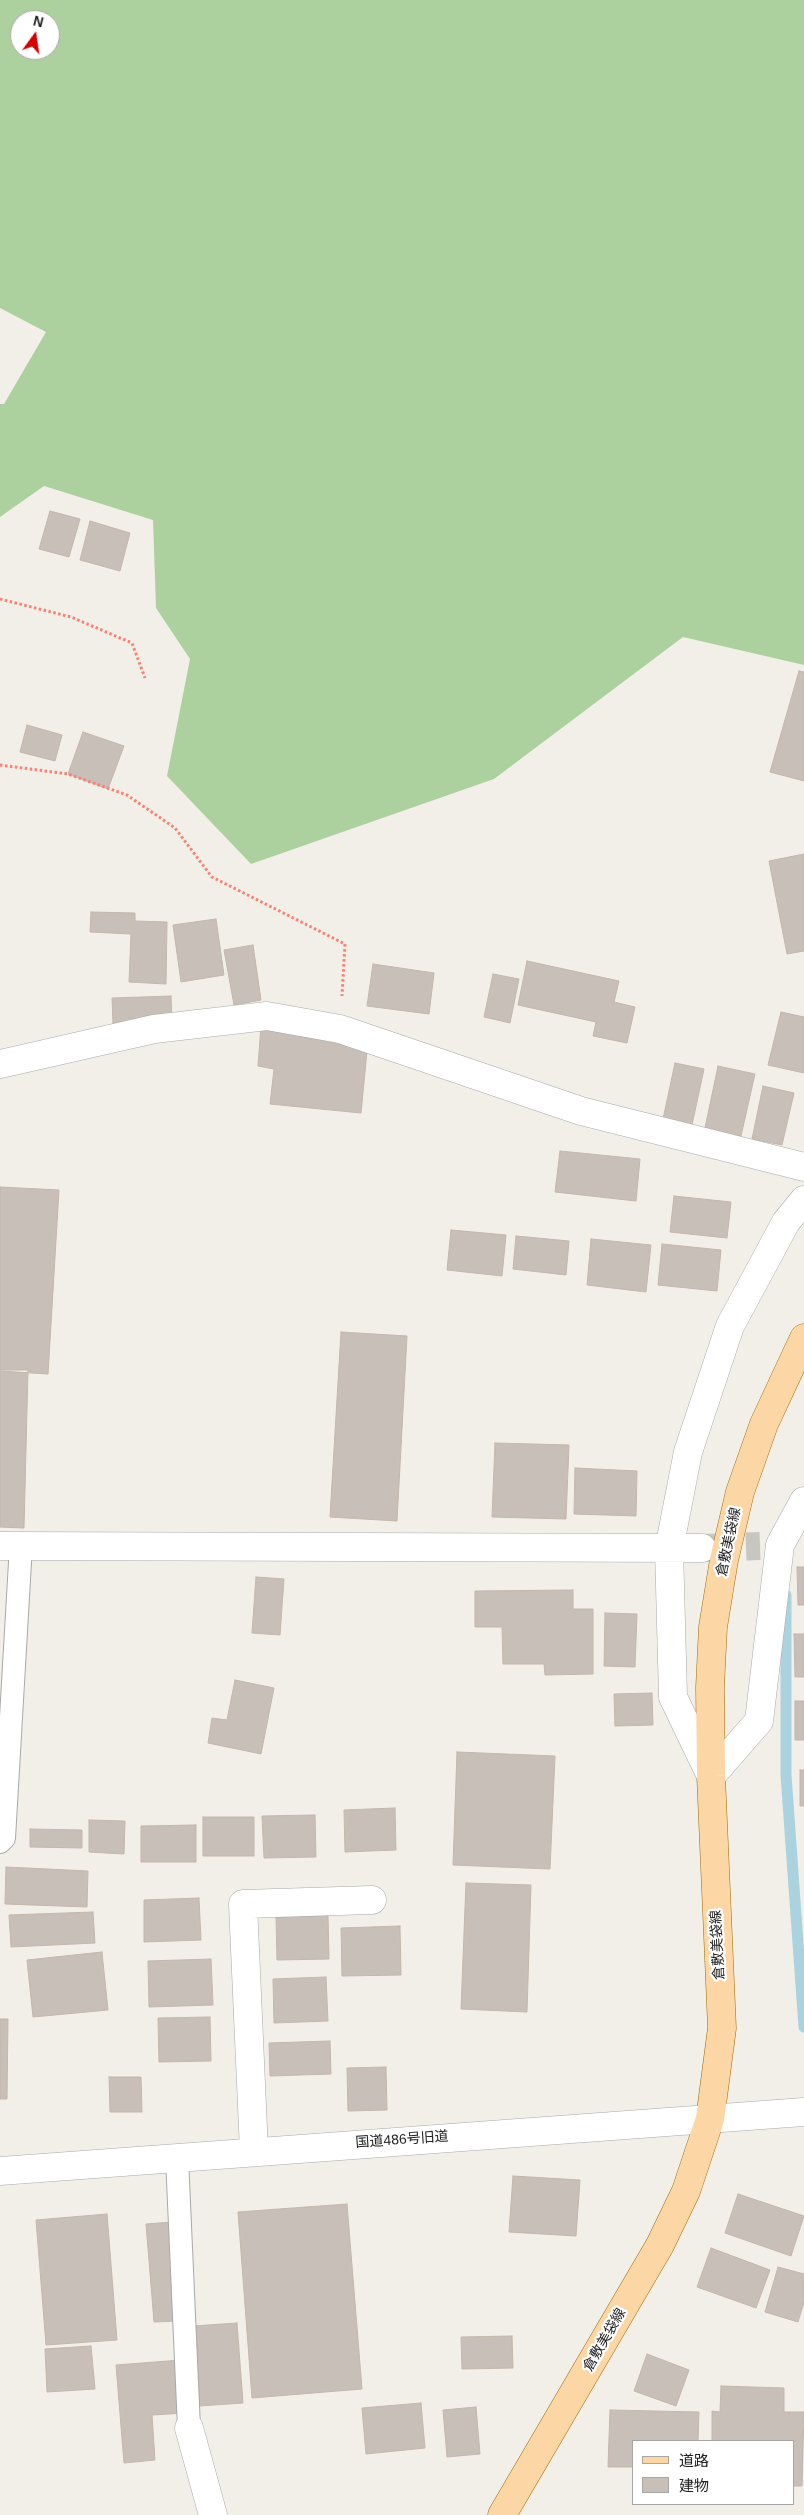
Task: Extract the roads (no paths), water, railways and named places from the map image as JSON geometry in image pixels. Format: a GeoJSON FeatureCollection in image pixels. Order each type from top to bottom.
{"type":"FeatureCollection","features":[{"type":"Feature","properties":{"kind":"main road","name":"倉敷美袋線"},"geometry":{"type":"LineString","coordinates":[[502,2515],[660,2245],[686,2191],[710,2119],[722,2028],[711,1776],[710,1686],[713,1637],[724,1560],[740,1492],[764,1424],[804,1338]]}},
{"type":"Feature","properties":{"kind":"street"},"geometry":{"type":"LineString","coordinates":[[0,1064],[154,1029],[267,1016],[340,1029],[581,1111],[804,1167]]}},
{"type":"Feature","properties":{"kind":"street"},"geometry":{"type":"LineString","coordinates":[[804,1200],[786,1222],[730,1326],[688,1452],[669,1549],[674,1697],[711,1776],[759,1721],[781,1545],[804,1501]]}},
{"type":"Feature","properties":{"kind":"street"},"geometry":{"type":"LineString","coordinates":[[10,1545],[702,1548]]}},
{"type":"Feature","properties":{"kind":"street"},"geometry":{"type":"LineString","coordinates":[[254,2151],[243,1904],[372,1900]]}},
{"type":"Feature","properties":{"kind":"street","name":"国道486号旧道"},"geometry":{"type":"LineString","coordinates":[[0,2171],[804,2112]]}},
{"type":"Feature","properties":{"kind":"street"},"geometry":{"type":"LineString","coordinates":[[190,2428],[213,2515]]}},
{"type":"Feature","properties":{"kind":"lane"},"geometry":{"type":"LineString","coordinates":[[0,1842],[4,1838],[10,1545]]}},
{"type":"Feature","properties":{"kind":"lane"},"geometry":{"type":"LineString","coordinates":[[177,2158],[190,2428]]}},
{"type":"Feature","properties":{"kind":"waterway"},"geometry":{"type":"LineString","coordinates":[[786,1595],[786,1775],[804,2027]]}},
{"type":"Feature","properties":{"kind":"tunnel"},"geometry":{"type":"LineString","coordinates":[[704,1548],[760,1546]]}}]}
